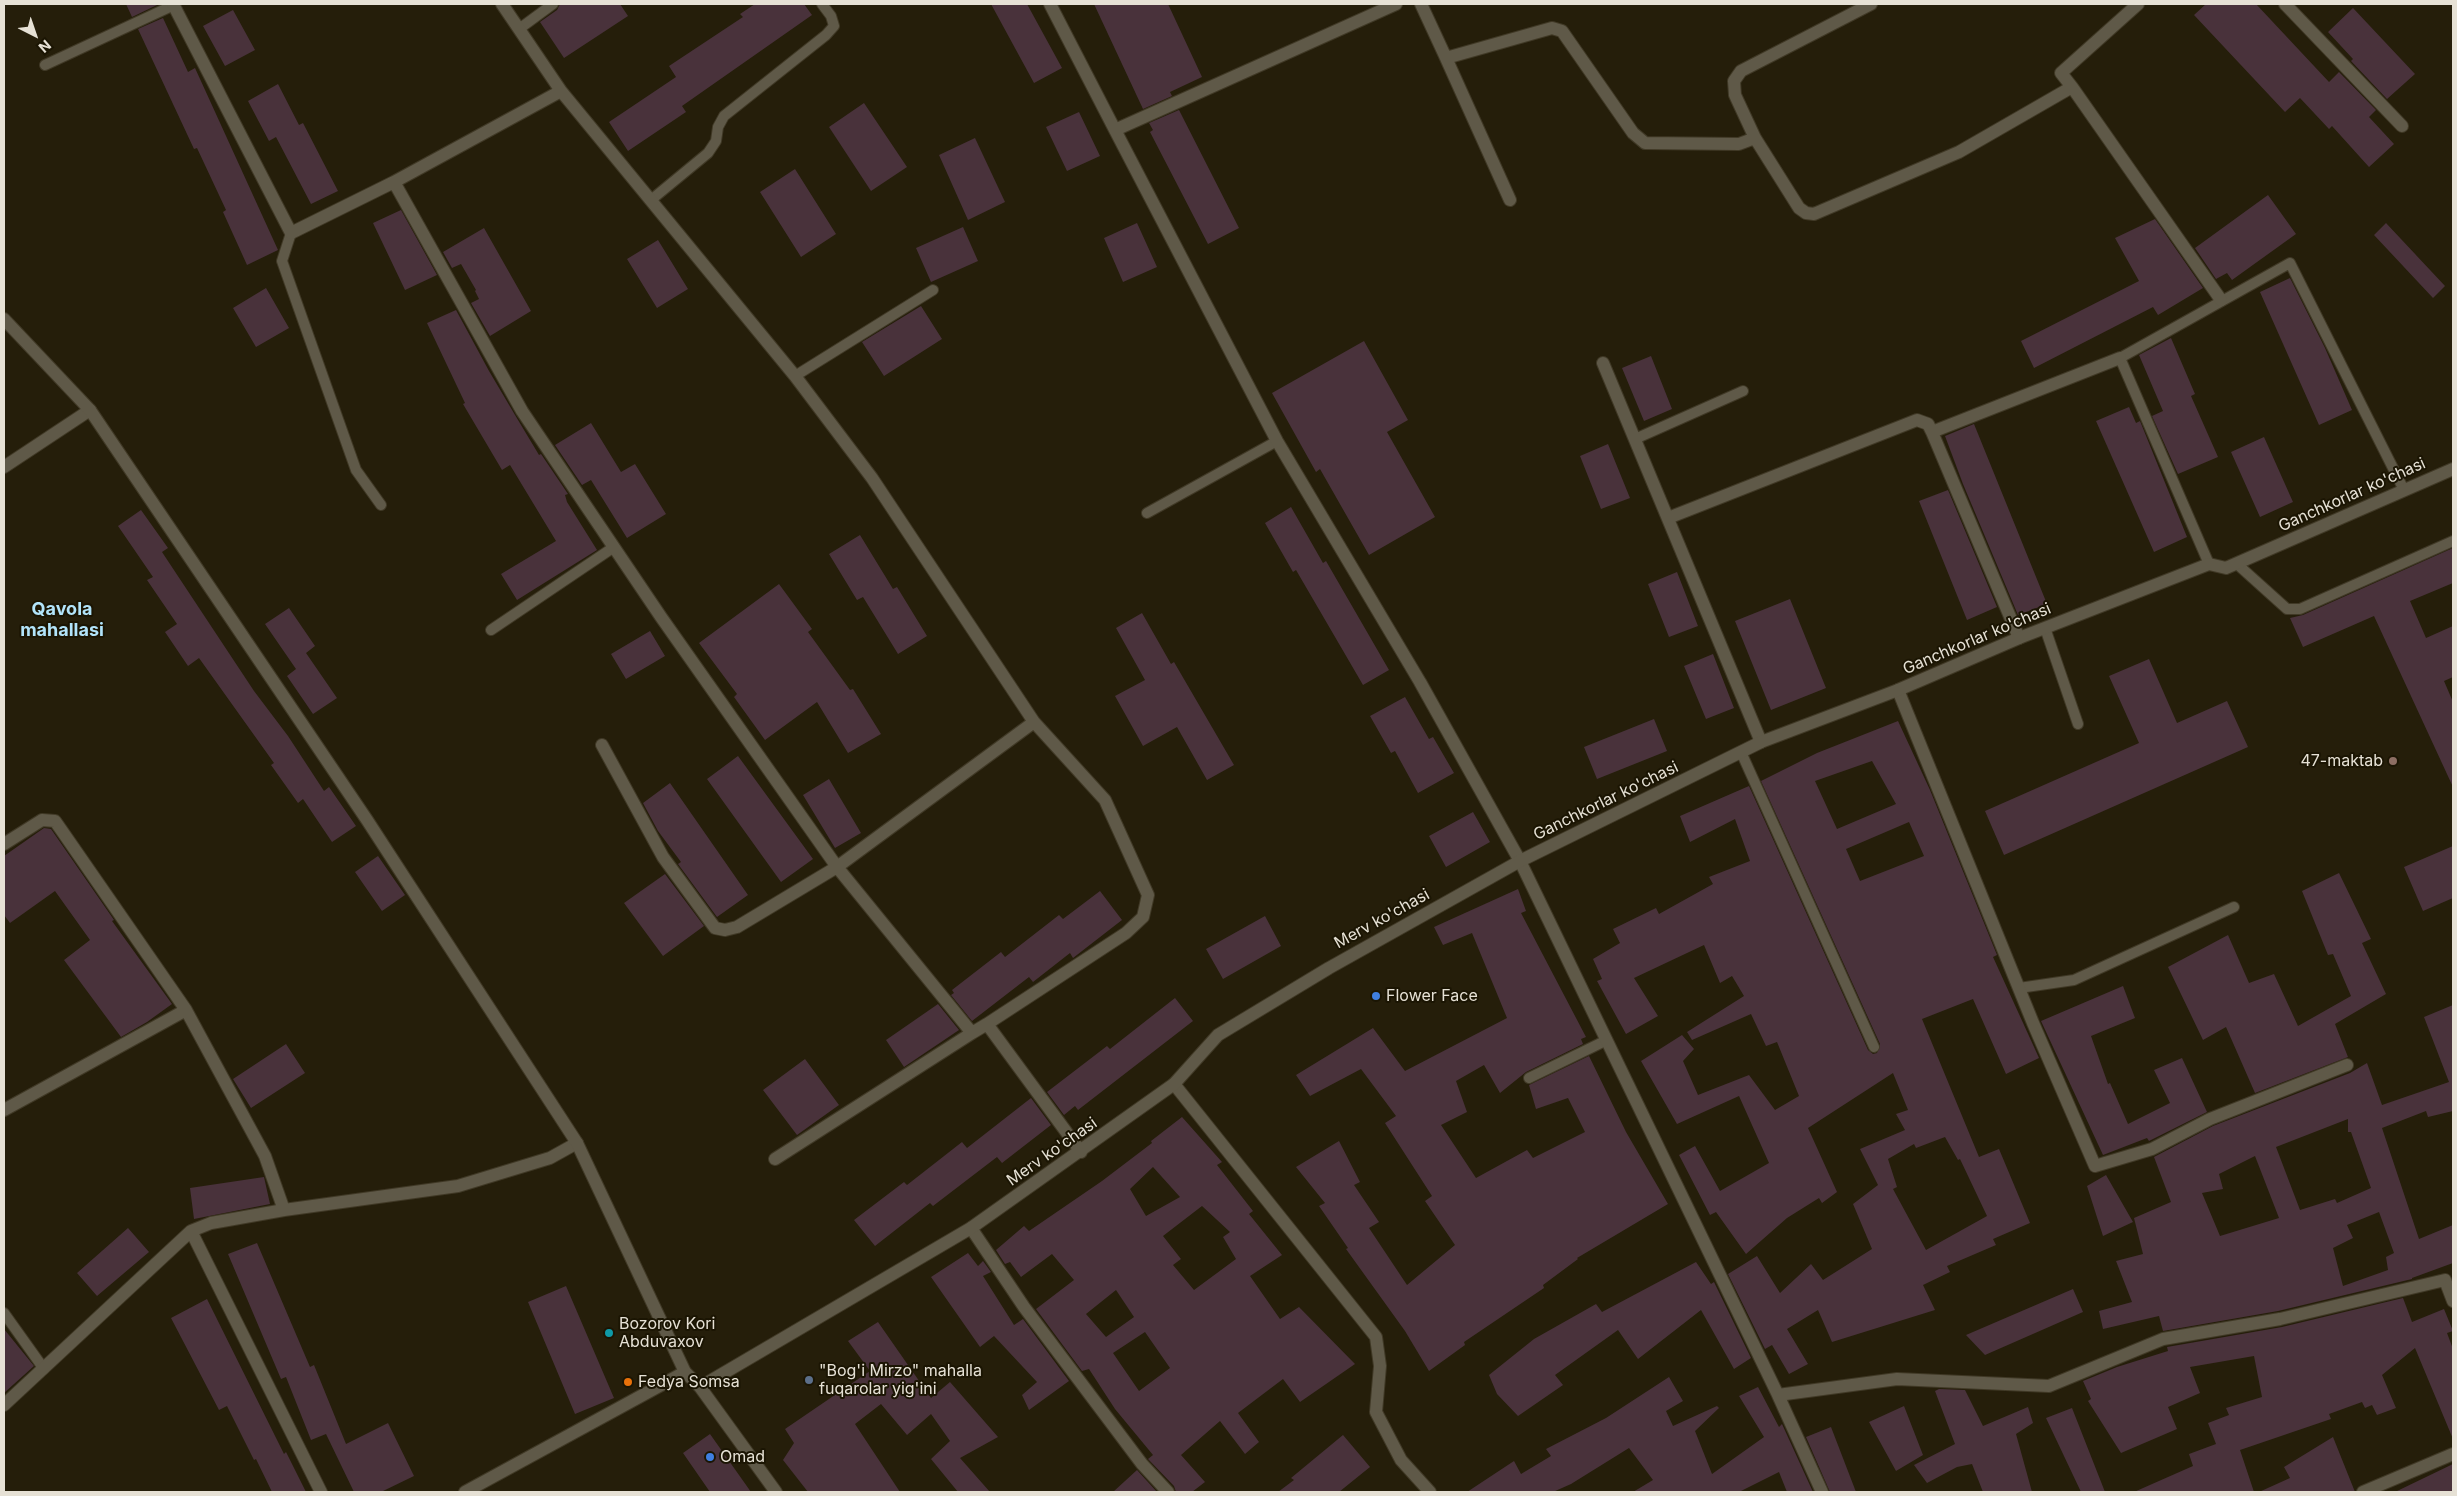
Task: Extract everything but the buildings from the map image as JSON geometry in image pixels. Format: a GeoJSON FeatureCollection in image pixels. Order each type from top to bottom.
{"type":"FeatureCollection","features":[{"type":"Feature","properties":{"kind":"street"},"geometry":{"type":"LineString","coordinates":[[174,4],[291,234],[394,182],[561,91]]}},
{"type":"Feature","properties":{"kind":"street"},"geometry":{"type":"LineString","coordinates":[[502,4],[561,91],[795,376],[872,478],[1034,722],[1105,800],[1148,895],[1143,916],[1126,934],[775,1159]]}},
{"type":"Feature","properties":{"kind":"street"},"geometry":{"type":"LineString","coordinates":[[1050,4],[1277,441],[1420,682],[1520,861],[1778,1395],[1822,1492]]}},
{"type":"Feature","properties":{"kind":"street"},"geometry":{"type":"LineString","coordinates":[[1115,130],[1396,4]]}},
{"type":"Feature","properties":{"kind":"street"},"geometry":{"type":"LineString","coordinates":[[1421,4],[1510,200]]}},
{"type":"Feature","properties":{"kind":"street"},"geometry":{"type":"LineString","coordinates":[[1871,4],[1741,70],[1734,81],[1735,95],[1755,138],[1799,208],[1806,213],[1814,214],[1959,152],[2072,87]]}},
{"type":"Feature","properties":{"kind":"street"},"geometry":{"type":"LineString","coordinates":[[2138,4],[2061,72],[2221,300]]}},
{"type":"Feature","properties":{"kind":"street"},"geometry":{"type":"LineString","coordinates":[[2285,4],[2402,126]]}},
{"type":"Feature","properties":{"kind":"street"},"geometry":{"type":"LineString","coordinates":[[1446,58],[1552,28],[1562,31],[1633,133],[1645,143],[1739,144],[1755,138]]}},
{"type":"Feature","properties":{"kind":"street"},"geometry":{"type":"LineString","coordinates":[[394,182],[522,411],[614,547],[837,867],[972,1033]]}},
{"type":"Feature","properties":{"kind":"street"},"geometry":{"type":"LineString","coordinates":[[4,319],[90,410],[367,820],[577,1143],[685,1372],[700,1386],[776,1492]]}},
{"type":"Feature","properties":{"kind":"street"},"geometry":{"type":"LineString","coordinates":[[1932,432],[2120,358]]}},
{"type":"Feature","properties":{"kind":"street"},"geometry":{"type":"LineString","coordinates":[[1602,363],[1761,742]]}},
{"type":"Feature","properties":{"kind":"street"},"geometry":{"type":"LineString","coordinates":[[4,466],[90,410]]}},
{"type":"Feature","properties":{"kind":"street"},"geometry":{"type":"LineString","coordinates":[[1668,518],[1905,422],[1917,420],[1928,424],[1932,432],[2019,638]]}},
{"type":"Feature","properties":{"kind":"street","name":"Ganchkorlar ko'chasi"},"geometry":{"type":"LineString","coordinates":[[1520,861],[1761,742],[1898,690],[2019,638],[2209,564],[2226,568],[2237,564],[2453,469]]}},
{"type":"Feature","properties":{"kind":"street"},"geometry":{"type":"LineString","coordinates":[[1898,690],[2019,988],[2095,1166],[2152,1149],[2210,1120],[2347,1065]]}},
{"type":"Feature","properties":{"kind":"street"},"geometry":{"type":"LineString","coordinates":[[602,745],[663,856],[715,928],[725,930],[737,927],[837,867],[1034,722]]}},
{"type":"Feature","properties":{"kind":"street"},"geometry":{"type":"LineString","coordinates":[[4,844],[42,820],[55,821],[186,1010],[265,1156],[284,1210]]}},
{"type":"Feature","properties":{"kind":"street","name":"Merv ko'chasi"},"geometry":{"type":"LineString","coordinates":[[700,1386],[972,1228],[1174,1084],[1218,1035],[1328,968],[1520,861]]}},
{"type":"Feature","properties":{"kind":"street"},"geometry":{"type":"LineString","coordinates":[[4,1110],[186,1010]]}},
{"type":"Feature","properties":{"kind":"street"},"geometry":{"type":"LineString","coordinates":[[987,1024],[1081,1152]]}},
{"type":"Feature","properties":{"kind":"street"},"geometry":{"type":"LineString","coordinates":[[1174,1084],[1376,1337],[1380,1366],[1376,1412],[1401,1460],[1430,1492]]}},
{"type":"Feature","properties":{"kind":"street"},"geometry":{"type":"LineString","coordinates":[[4,1405],[191,1230],[211,1223],[284,1210],[458,1186],[550,1158],[577,1143]]}},
{"type":"Feature","properties":{"kind":"street"},"geometry":{"type":"LineString","coordinates":[[972,1228],[1024,1307],[1142,1464],[1168,1492]]}},
{"type":"Feature","properties":{"kind":"street"},"geometry":{"type":"LineString","coordinates":[[191,1230],[321,1492]]}},
{"type":"Feature","properties":{"kind":"street"},"geometry":{"type":"LineString","coordinates":[[1778,1395],[1897,1380],[2050,1386],[2162,1340],[2280,1319],[2445,1280],[2453,1301]]}},
{"type":"Feature","properties":{"kind":"street"},"geometry":{"type":"LineString","coordinates":[[464,1492],[685,1372]]}},
{"type":"Feature","properties":{"kind":"street"},"geometry":{"type":"LineString","coordinates":[[2362,1492],[2453,1454]]}},
{"type":"Feature","properties":{"kind":"lane"},"geometry":{"type":"LineString","coordinates":[[44,65],[174,4]]}},
{"type":"Feature","properties":{"kind":"lane"},"geometry":{"type":"LineString","coordinates":[[519,28],[552,4]]}},
{"type":"Feature","properties":{"kind":"lane"},"geometry":{"type":"LineString","coordinates":[[651,200],[708,153],[716,141],[718,127],[724,116],[826,36],[834,26],[831,16],[822,4]]}},
{"type":"Feature","properties":{"kind":"lane"},"geometry":{"type":"LineString","coordinates":[[291,234],[282,261],[356,470],[380,505]]}},
{"type":"Feature","properties":{"kind":"lane"},"geometry":{"type":"LineString","coordinates":[[2209,564],[2120,358],[2290,263],[2404,490]]}},
{"type":"Feature","properties":{"kind":"lane"},"geometry":{"type":"LineString","coordinates":[[795,376],[933,290]]}},
{"type":"Feature","properties":{"kind":"lane"},"geometry":{"type":"LineString","coordinates":[[1635,439],[1743,391]]}},
{"type":"Feature","properties":{"kind":"lane"},"geometry":{"type":"LineString","coordinates":[[1147,513],[1277,441]]}},
{"type":"Feature","properties":{"kind":"lane"},"geometry":{"type":"LineString","coordinates":[[2237,564],[2287,609],[2300,609],[2453,541]]}},
{"type":"Feature","properties":{"kind":"lane"},"geometry":{"type":"LineString","coordinates":[[491,630],[614,547]]}},
{"type":"Feature","properties":{"kind":"lane"},"geometry":{"type":"LineString","coordinates":[[2045,628],[2078,724]]}},
{"type":"Feature","properties":{"kind":"lane"},"geometry":{"type":"LineString","coordinates":[[1741,752],[1874,1047]]}},
{"type":"Feature","properties":{"kind":"lane"},"geometry":{"type":"LineString","coordinates":[[2019,988],[2074,980],[2234,907]]}},
{"type":"Feature","properties":{"kind":"lane"},"geometry":{"type":"LineString","coordinates":[[1529,1078],[1607,1040]]}},
{"type":"Feature","properties":{"kind":"lane"},"geometry":{"type":"LineString","coordinates":[[4,1313],[44,1369]]}},
{"type":"Feature","properties":{"kind":"place","name":"47-maktab"},"geometry":{"type":"Point","coordinates":[2393,761]}},
{"type":"Feature","properties":{"kind":"place","name":"Flower Face"},"geometry":{"type":"Point","coordinates":[1376,996]}},
{"type":"Feature","properties":{"kind":"place","name":"Bozorov Kori Abduvaxov"},"geometry":{"type":"Point","coordinates":[609,1333]}},
{"type":"Feature","properties":{"kind":"place","name":"\"Bog'i Mirzo\" mahalla fuqarolar yig'ini"},"geometry":{"type":"Point","coordinates":[809,1380]}},
{"type":"Feature","properties":{"kind":"place","name":"Fedya Somsa"},"geometry":{"type":"Point","coordinates":[628,1382]}},
{"type":"Feature","properties":{"kind":"place","name":"Omad"},"geometry":{"type":"Point","coordinates":[710,1457]}},
{"type":"Feature","properties":{"kind":"district","name":"Qavola mahallasi"},"geometry":{"type":"Point","coordinates":[62,620]}}]}
